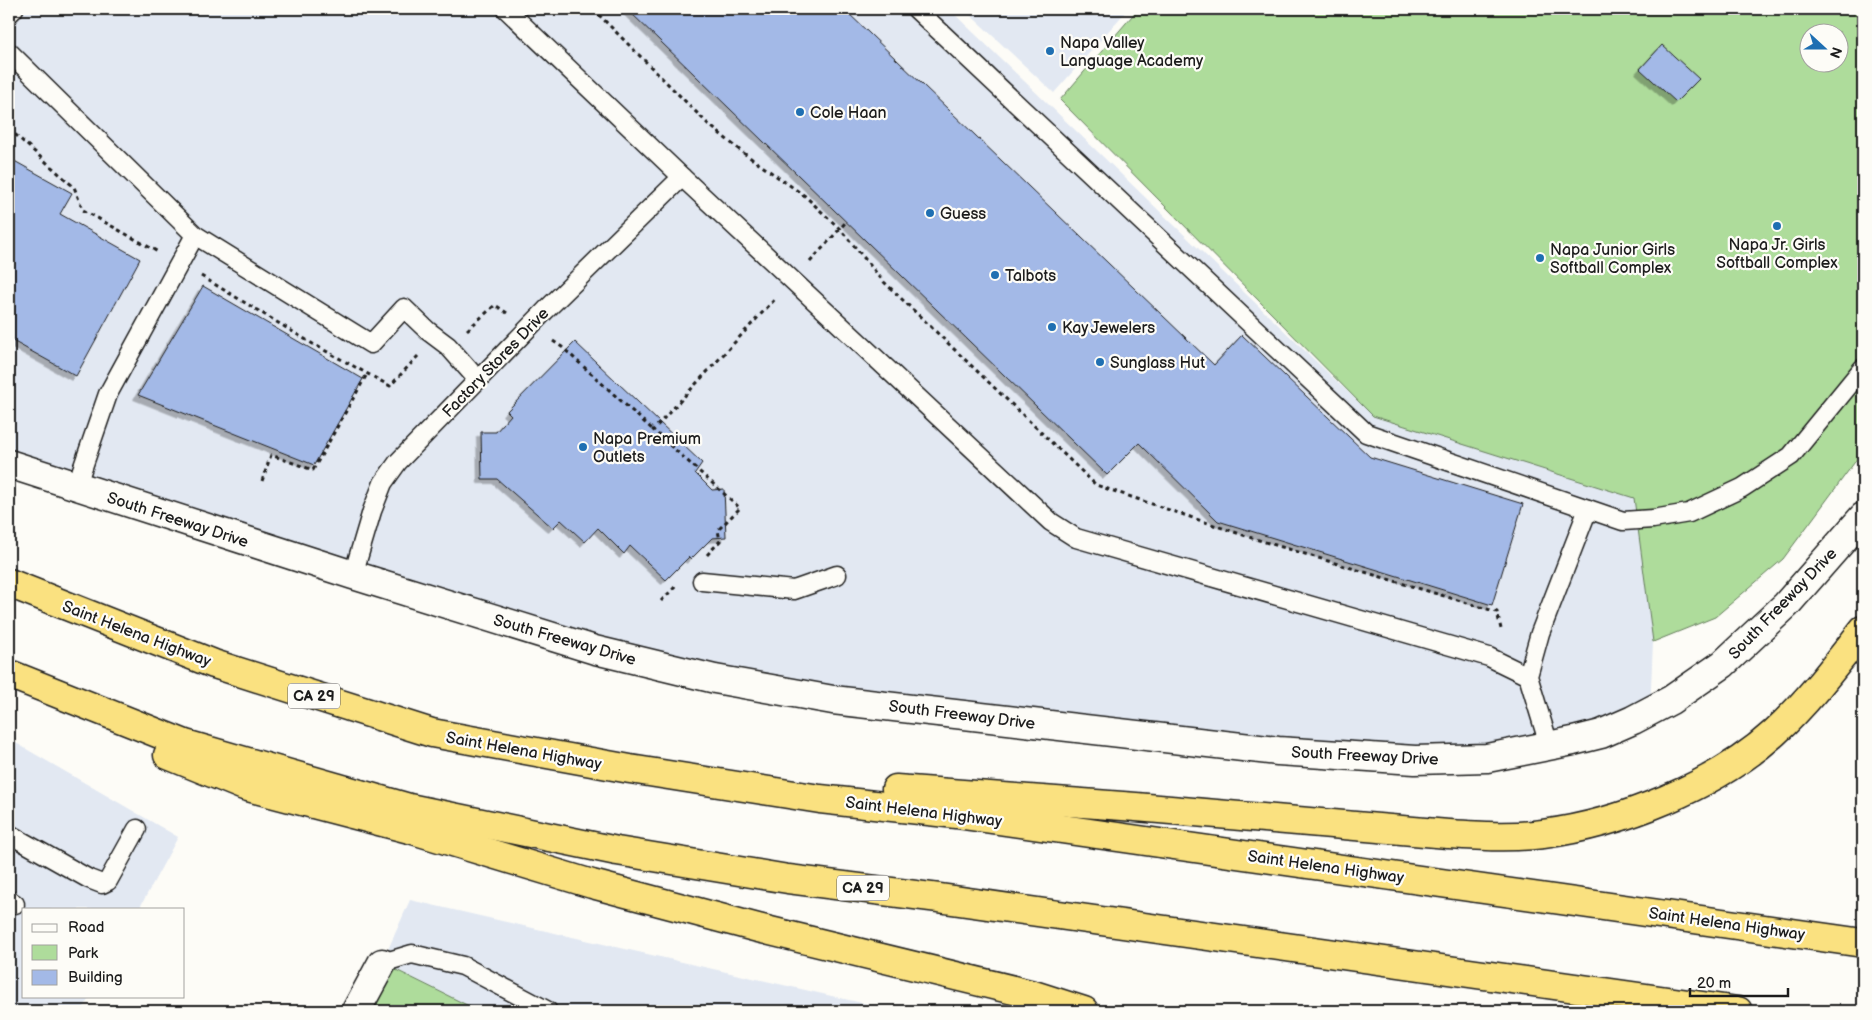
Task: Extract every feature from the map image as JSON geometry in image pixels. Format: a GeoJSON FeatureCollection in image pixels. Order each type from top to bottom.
{"type":"FeatureCollection","features":[{"type":"Feature","properties":{"kind":"highway","name":"Saint Helena Highway"},"geometry":{"type":"LineString","coordinates":[[9,583],[214,664],[432,733],[630,769],[820,799],[956,814],[1863,942]]}},
{"type":"Feature","properties":{"kind":"highway"},"geometry":{"type":"LineString","coordinates":[[630,769],[1136,807],[1448,834],[1496,837],[1543,834],[1585,827],[1662,801],[1700,783],[1740,758],[1773,734],[1805,702],[1863,630]]}},
{"type":"Feature","properties":{"kind":"highway","name":"CA 29"},"geometry":{"type":"LineString","coordinates":[[9,674],[185,744],[409,808],[617,851],[788,879],[969,902],[1738,1011]]}},
{"type":"Feature","properties":{"kind":"highway"},"geometry":{"type":"LineString","coordinates":[[9,679],[122,736],[244,786],[413,830],[611,889],[758,928],[1034,995],[1084,1011]]}},
{"type":"Feature","properties":{"kind":"street","name":"South Freeway Drive"},"geometry":{"type":"LineString","coordinates":[[9,464],[353,575],[595,650],[715,679],[833,700],[1278,751],[1415,760],[1487,758],[1601,734],[1671,700],[1723,664],[1786,604],[1863,517]]}},
{"type":"Feature","properties":{"kind":"street"},"geometry":{"type":"LineString","coordinates":[[356,1011],[382,963]]}},
{"type":"Feature","properties":{"kind":"lane"},"geometry":{"type":"LineString","coordinates":[[9,14],[14,9]]}},
{"type":"Feature","properties":{"kind":"lane"},"geometry":{"type":"LineString","coordinates":[[506,9],[682,177],[1051,522],[1076,538],[1489,657],[1528,676]]}},
{"type":"Feature","properties":{"kind":"lane"},"geometry":{"type":"LineString","coordinates":[[916,9],[1366,433],[1623,521],[1653,519],[1688,513],[1733,492],[1791,456],[1857,388],[1863,368]]}},
{"type":"Feature","properties":{"kind":"lane"},"geometry":{"type":"LineString","coordinates":[[9,52],[195,235],[371,344],[404,308],[428,331],[448,346],[478,380]]}},
{"type":"Feature","properties":{"kind":"lane","name":"Factory Stores Drive"},"geometry":{"type":"LineString","coordinates":[[353,575],[383,483],[398,462],[546,310],[682,177]]}},
{"type":"Feature","properties":{"kind":"lane"},"geometry":{"type":"LineString","coordinates":[[76,487],[108,394],[195,235]]}},
{"type":"Feature","properties":{"kind":"lane"},"geometry":{"type":"LineString","coordinates":[[1548,745],[1528,676],[1540,633],[1588,509]]}},
{"type":"Feature","properties":{"kind":"lane"},"geometry":{"type":"LineString","coordinates":[[702,581],[794,590],[837,575]]}},
{"type":"Feature","properties":{"kind":"lane"},"geometry":{"type":"LineString","coordinates":[[9,834],[89,879],[102,884],[108,881],[137,829]]}},
{"type":"Feature","properties":{"kind":"lane"},"geometry":{"type":"LineString","coordinates":[[382,963],[412,954],[463,966],[548,1011]]}},
{"type":"Feature","properties":{"kind":"path"},"geometry":{"type":"LineString","coordinates":[[593,9],[707,123],[742,152],[805,196],[840,228],[884,282],[1096,485],[1252,538],[1498,612],[1501,629]]}},
{"type":"Feature","properties":{"kind":"path"},"geometry":{"type":"LineString","coordinates":[[701,561],[720,541],[718,530],[740,508],[653,430],[846,222]]}},
{"type":"Feature","properties":{"kind":"path"},"geometry":{"type":"LineString","coordinates":[[262,481],[271,456],[313,470],[367,374]]}},
{"type":"Feature","properties":{"kind":"path"},"geometry":{"type":"LineString","coordinates":[[661,601],[681,581]]}},
{"type":"Feature","properties":{"kind":"shaded area","name":"Napa Premium Outlets"},"geometry":{"type":"Polygon","coordinates":[[[9,9],[949,9],[1373,416],[1634,498],[1639,519],[1653,642],[1650,711],[1415,760],[715,679],[9,464],[9,9]]]}},
{"type":"Feature","properties":{"kind":"shaded area","name":"Napa Valley Language Academy"},"geometry":{"type":"Polygon","coordinates":[[[964,9],[1128,9],[1054,93],[964,9]]]}},
{"type":"Feature","properties":{"kind":"shaded area"},"geometry":{"type":"Polygon","coordinates":[[[9,739],[178,837],[140,908],[22,908],[22,998],[89,998],[82,1011],[9,1011],[9,739]]]}},
{"type":"Feature","properties":{"kind":"shaded area"},"geometry":{"type":"Polygon","coordinates":[[[410,900],[897,1011],[479,1011],[382,963],[410,900]]]}},
{"type":"Feature","properties":{"kind":"green space","name":"Napa Junior Girls Softball Complex"},"geometry":{"type":"Polygon","coordinates":[[[1138,9],[1863,9],[1863,451],[1783,559],[1715,617],[1653,642],[1634,498],[1373,416],[1060,100],[1138,9]]]}},
{"type":"Feature","properties":{"kind":"green space"},"geometry":{"type":"Polygon","coordinates":[[[382,963],[479,1011],[356,1011],[382,963]]]}},
{"type":"Feature","properties":{"kind":"building"},"geometry":{"type":"Polygon","coordinates":[[[627,9],[844,9],[1214,365],[1242,335],[1370,457],[1523,504],[1492,605],[1218,521],[1139,443],[1107,475],[627,9]]]}},
{"type":"Feature","properties":{"kind":"building"},"geometry":{"type":"Polygon","coordinates":[[[1662,45],[1699,79],[1676,102],[1640,69],[1662,45]]]}},
{"type":"Feature","properties":{"kind":"building"},"geometry":{"type":"Polygon","coordinates":[[[9,158],[72,193],[60,214],[140,259],[76,376],[9,339],[9,158]]]}},
{"type":"Feature","properties":{"kind":"building"},"geometry":{"type":"Polygon","coordinates":[[[203,286],[363,379],[314,465],[138,395],[203,286]]]}},
{"type":"Feature","properties":{"kind":"building","name":"Napa Premium Outlets"},"geometry":{"type":"Polygon","coordinates":[[[575,342],[702,463],[695,473],[712,490],[724,489],[726,537],[712,538],[666,580],[630,546],[624,554],[598,528],[585,542],[561,520],[553,528],[497,479],[482,479],[481,432],[496,432],[511,415],[507,411],[575,342]]]}},
{"type":"Feature","properties":{"kind":"place","name":"Napa Valley Language Academy"},"geometry":{"type":"Point","coordinates":[1050,51]}},
{"type":"Feature","properties":{"kind":"place","name":"Cole Haan"},"geometry":{"type":"Point","coordinates":[800,112]}},
{"type":"Feature","properties":{"kind":"place","name":"Guess"},"geometry":{"type":"Point","coordinates":[930,213]}},
{"type":"Feature","properties":{"kind":"place","name":"Napa Jr. Girls Softball Complex"},"geometry":{"type":"Point","coordinates":[1777,226]}},
{"type":"Feature","properties":{"kind":"place","name":"Napa Junior Girls Softball Complex"},"geometry":{"type":"Point","coordinates":[1540,258]}},
{"type":"Feature","properties":{"kind":"place","name":"Talbots"},"geometry":{"type":"Point","coordinates":[995,275]}},
{"type":"Feature","properties":{"kind":"place","name":"Kay Jewelers"},"geometry":{"type":"Point","coordinates":[1052,327]}},
{"type":"Feature","properties":{"kind":"place","name":"Sunglass Hut"},"geometry":{"type":"Point","coordinates":[1100,362]}},
{"type":"Feature","properties":{"kind":"place","name":"Napa Premium Outlets"},"geometry":{"type":"Point","coordinates":[583,447]}}]}
